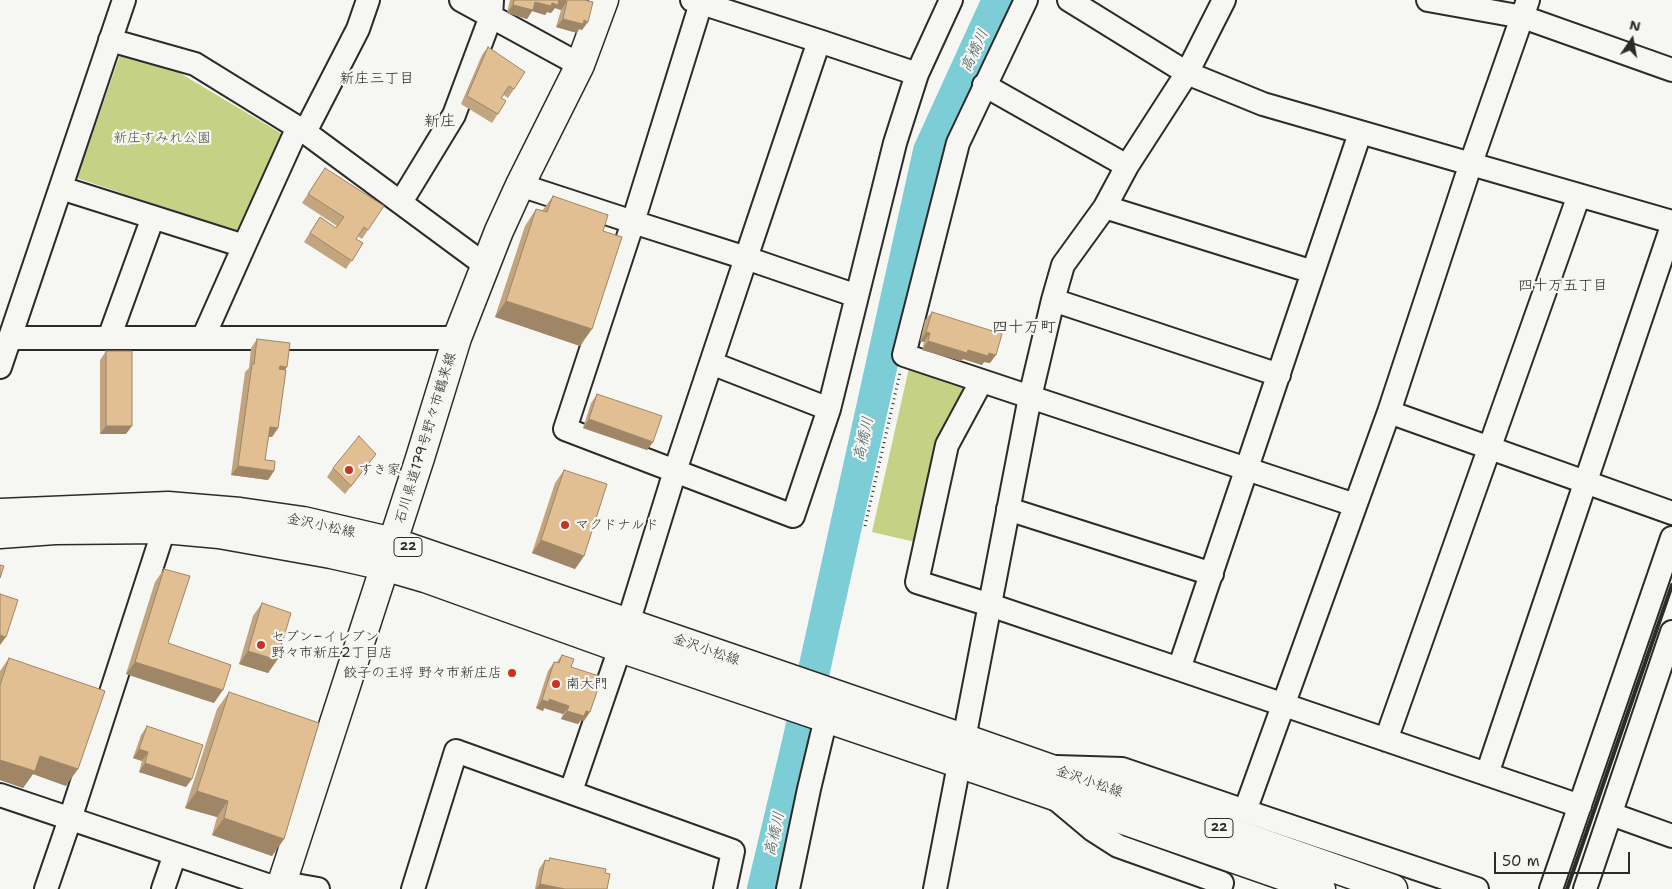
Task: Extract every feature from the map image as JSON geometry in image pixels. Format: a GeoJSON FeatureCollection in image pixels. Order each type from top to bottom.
{"type":"FeatureCollection","features":[{"type":"Feature","properties":{"kind":"main road","name":"石川県道179号野々市鶴来線"},"geometry":{"type":"LineString","coordinates":[[280,889],[457,338],[485,265],[520,185],[580,65],[604,0]]}},
{"type":"Feature","properties":{"kind":"main road","name":"金沢小松線"},"geometry":{"type":"LineString","coordinates":[[0,513],[168,506],[240,512],[303,521],[389,554],[425,578],[624,636],[793,692],[825,709],[961,750],[1046,766],[1393,889]]}},
{"type":"Feature","properties":{"kind":"main road","name":"金沢小松線"},"geometry":{"type":"LineString","coordinates":[[0,534],[55,530],[164,529],[219,534],[331,554],[389,554]]}},
{"type":"Feature","properties":{"kind":"main road","name":"金沢小松線"},"geometry":{"type":"LineString","coordinates":[[961,750],[1049,794],[1321,889]]}},
{"type":"Feature","properties":{"kind":"street"},"geometry":{"type":"LineString","coordinates":[[0,367],[124,0]]}},
{"type":"Feature","properties":{"kind":"street"},"geometry":{"type":"LineString","coordinates":[[203,338],[244,246],[301,129],[358,30],[368,0]]}},
{"type":"Feature","properties":{"kind":"street"},"geometry":{"type":"LineString","coordinates":[[461,0],[492,8],[580,65]]}},
{"type":"Feature","properties":{"kind":"street"},"geometry":{"type":"LineString","coordinates":[[917,74],[697,1],[633,222],[565,429],[793,516],[829,409],[895,143],[917,74],[951,0]]}},
{"type":"Feature","properties":{"kind":"street"},"geometry":{"type":"LineString","coordinates":[[1026,0],[958,143],[904,355],[1356,505]]}},
{"type":"Feature","properties":{"kind":"street"},"geometry":{"type":"LineString","coordinates":[[1069,0],[1187,73],[1263,104],[1672,222]]}},
{"type":"Feature","properties":{"kind":"street"},"geometry":{"type":"LineString","coordinates":[[935,889],[1030,397],[1063,265],[1105,207],[1127,166],[1187,73],[1224,0]]}},
{"type":"Feature","properties":{"kind":"street"},"geometry":{"type":"LineString","coordinates":[[1428,0],[1526,8],[1672,70]]}},
{"type":"Feature","properties":{"kind":"street"},"geometry":{"type":"LineString","coordinates":[[400,202],[454,115],[492,8]]}},
{"type":"Feature","properties":{"kind":"street"},"geometry":{"type":"LineString","coordinates":[[1245,811],[1389,412],[1471,163],[1526,8]]}},
{"type":"Feature","properties":{"kind":"street"},"geometry":{"type":"LineString","coordinates":[[110,40],[195,64],[301,129],[485,265]]}},
{"type":"Feature","properties":{"kind":"street"},"geometry":{"type":"LineString","coordinates":[[571,792],[624,636],[675,471],[819,40]]}},
{"type":"Feature","properties":{"kind":"street"},"geometry":{"type":"LineString","coordinates":[[984,85],[1127,166]]}},
{"type":"Feature","properties":{"kind":"street"},"geometry":{"type":"LineString","coordinates":[[1179,669],[1360,133]]}},
{"type":"Feature","properties":{"kind":"street"},"geometry":{"type":"LineString","coordinates":[[520,185],[857,296]]}},
{"type":"Feature","properties":{"kind":"street"},"geometry":{"type":"LineString","coordinates":[[61,188],[244,246]]}},
{"type":"Feature","properties":{"kind":"street"},"geometry":{"type":"LineString","coordinates":[[1386,740],[1579,195]]}},
{"type":"Feature","properties":{"kind":"street"},"geometry":{"type":"LineString","coordinates":[[1105,207],[1313,272]]}},
{"type":"Feature","properties":{"kind":"street"},"geometry":{"type":"LineString","coordinates":[[109,338],[153,217]]}},
{"type":"Feature","properties":{"kind":"street"},"geometry":{"type":"LineString","coordinates":[[1487,774],[1672,226]]}},
{"type":"Feature","properties":{"kind":"street"},"geometry":{"type":"LineString","coordinates":[[1053,300],[1278,375]]}},
{"type":"Feature","properties":{"kind":"street"},"geometry":{"type":"LineString","coordinates":[[10,338],[457,338]]}},
{"type":"Feature","properties":{"kind":"street"},"geometry":{"type":"LineString","coordinates":[[711,364],[829,409]]}},
{"type":"Feature","properties":{"kind":"street"},"geometry":{"type":"LineString","coordinates":[[981,382],[947,445],[917,582],[990,605],[1580,806]]}},
{"type":"Feature","properties":{"kind":"street"},"geometry":{"type":"LineString","coordinates":[[1389,412],[1672,513]]}},
{"type":"Feature","properties":{"kind":"street"},"geometry":{"type":"LineString","coordinates":[[1008,509],[1212,574]]}},
{"type":"Feature","properties":{"kind":"street"},"geometry":{"type":"LineString","coordinates":[[46,889],[164,529]]}},
{"type":"Feature","properties":{"kind":"street"},"geometry":{"type":"LineString","coordinates":[[1551,889],[1672,538]]}},
{"type":"Feature","properties":{"kind":"street"},"geometry":{"type":"LineString","coordinates":[[1585,889],[1672,632]]}},
{"type":"Feature","properties":{"kind":"street"},"geometry":{"type":"LineString","coordinates":[[788,889],[825,709]]}},
{"type":"Feature","properties":{"kind":"street"},"geometry":{"type":"LineString","coordinates":[[413,889],[456,751],[733,851],[725,889]]}},
{"type":"Feature","properties":{"kind":"street"},"geometry":{"type":"LineString","coordinates":[[1046,766],[1122,769],[1477,889]]}},
{"type":"Feature","properties":{"kind":"street"},"geometry":{"type":"LineString","coordinates":[[1049,794],[1092,830],[1118,846],[1227,887]]}},
{"type":"Feature","properties":{"kind":"street"},"geometry":{"type":"LineString","coordinates":[[0,795],[280,889],[295,885],[318,889]]}},
{"type":"Feature","properties":{"kind":"street"},"geometry":{"type":"LineString","coordinates":[[1611,814],[1672,836]]}},
{"type":"Feature","properties":{"kind":"street"},"geometry":{"type":"LineString","coordinates":[[163,889],[174,854]]}},
{"type":"Feature","properties":{"kind":"path"},"geometry":{"type":"LineString","coordinates":[[865,526],[904,355]]}},
{"type":"Feature","properties":{"kind":"green space","name":"新庄すみれ公園"},"geometry":{"type":"Polygon","coordinates":[[[120,55],[178,72],[284,135],[240,233],[77,178],[120,55]]]}},
{"type":"Feature","properties":{"kind":"green space"},"geometry":{"type":"Polygon","coordinates":[[[909,368],[965,387],[934,445],[915,542],[872,532],[909,368]]]}},
{"type":"Feature","properties":{"kind":"building"},"geometry":{"type":"Polygon","coordinates":[[[514,0],[559,0],[558,5],[552,3],[551,6],[535,2],[533,10],[513,5],[514,0]]]}},
{"type":"Feature","properties":{"kind":"building"},"geometry":{"type":"Polygon","coordinates":[[[562,0],[593,2],[588,22],[584,20],[583,24],[563,19],[567,1],[562,0]]]}},
{"type":"Feature","properties":{"kind":"building"},"geometry":{"type":"Polygon","coordinates":[[[488,47],[525,72],[514,89],[509,86],[501,98],[506,101],[498,114],[467,96],[488,47]]]}},
{"type":"Feature","properties":{"kind":"building"},"geometry":{"type":"Polygon","coordinates":[[[325,168],[384,206],[368,230],[364,227],[356,239],[363,243],[352,261],[310,233],[320,217],[336,228],[344,217],[308,194],[325,168]]]}},
{"type":"Feature","properties":{"kind":"building"},"geometry":{"type":"Polygon","coordinates":[[[553,196],[608,215],[603,231],[622,237],[592,329],[506,301],[536,209],[547,212],[553,196]]]}},
{"type":"Feature","properties":{"kind":"building"},"geometry":{"type":"Polygon","coordinates":[[[932,312],[1002,334],[996,355],[989,353],[988,356],[968,350],[967,353],[928,341],[930,333],[926,332],[932,312]]]}},
{"type":"Feature","properties":{"kind":"building"},"geometry":{"type":"Polygon","coordinates":[[[257,339],[290,343],[287,367],[280,366],[279,369],[286,370],[278,428],[270,427],[265,460],[275,461],[274,471],[238,466],[257,339]]]}},
{"type":"Feature","properties":{"kind":"building"},"geometry":{"type":"Polygon","coordinates":[[[106,351],[132,351],[132,426],[106,426],[106,351]]]}},
{"type":"Feature","properties":{"kind":"building"},"geometry":{"type":"Polygon","coordinates":[[[597,394],[662,416],[653,442],[589,419],[597,394]]]}},
{"type":"Feature","properties":{"kind":"building","name":"すき家"},"geometry":{"type":"Polygon","coordinates":[[[359,436],[376,454],[351,486],[333,468],[359,436]]]}},
{"type":"Feature","properties":{"kind":"building","name":"マクドナルド"},"geometry":{"type":"Polygon","coordinates":[[[564,470],[607,484],[584,556],[541,540],[564,470]]]}},
{"type":"Feature","properties":{"kind":"building"},"geometry":{"type":"Polygon","coordinates":[[[0,565],[4,566],[0,578],[0,565]]]}},
{"type":"Feature","properties":{"kind":"building"},"geometry":{"type":"Polygon","coordinates":[[[164,569],[190,576],[168,643],[231,665],[223,690],[135,662],[164,569]]]}},
{"type":"Feature","properties":{"kind":"building"},"geometry":{"type":"Polygon","coordinates":[[[0,594],[18,600],[6,637],[0,635],[0,594]]]}},
{"type":"Feature","properties":{"kind":"building"},"geometry":{"type":"Polygon","coordinates":[[[262,603],[291,613],[277,660],[248,651],[262,603]]]}},
{"type":"Feature","properties":{"kind":"building"},"geometry":{"type":"Polygon","coordinates":[[[562,655],[574,659],[571,667],[602,677],[590,712],[586,711],[584,716],[567,711],[569,706],[549,699],[549,702],[542,700],[554,662],[559,663],[562,655]]]}},
{"type":"Feature","properties":{"kind":"building"},"geometry":{"type":"Polygon","coordinates":[[[9,658],[105,691],[78,769],[40,756],[35,771],[0,760],[0,685],[9,658]]]}},
{"type":"Feature","properties":{"kind":"building"},"geometry":{"type":"Polygon","coordinates":[[[229,692],[319,723],[284,839],[224,818],[228,801],[197,791],[229,692]]]}},
{"type":"Feature","properties":{"kind":"building"},"geometry":{"type":"Polygon","coordinates":[[[147,726],[203,745],[192,779],[145,763],[148,752],[139,749],[147,726]]]}},
{"type":"Feature","properties":{"kind":"building"},"geometry":{"type":"Polygon","coordinates":[[[550,858],[606,869],[605,873],[610,874],[607,889],[565,889],[540,884],[545,860],[549,861],[550,858]]]}},
{"type":"Feature","properties":{"kind":"waterway","name":"高橋川"},"geometry":{"type":"LineString","coordinates":[[763,889],[799,738],[929,151],[998,0]]}},
{"type":"Feature","properties":{"kind":"railway"},"geometry":{"type":"LineString","coordinates":[[1567,889],[1672,585]]}},
{"type":"Feature","properties":{"kind":"place","name":"すき家"},"geometry":{"type":"Point","coordinates":[349,470]}},
{"type":"Feature","properties":{"kind":"place","name":"マクドナルド"},"geometry":{"type":"Point","coordinates":[565,525]}},
{"type":"Feature","properties":{"kind":"place","name":"セブン−イレブン 野々市新庄2丁目店"},"geometry":{"type":"Point","coordinates":[261,645]}},
{"type":"Feature","properties":{"kind":"place","name":"餃子の王将 野々市新庄店"},"geometry":{"type":"Point","coordinates":[512,673]}},
{"type":"Feature","properties":{"kind":"place","name":"南大門"},"geometry":{"type":"Point","coordinates":[556,684]}},
{"type":"Feature","properties":{"kind":"district","name":"新庄三丁目"},"geometry":{"type":"Point","coordinates":[377,79]}},
{"type":"Feature","properties":{"kind":"district","name":"新庄"},"geometry":{"type":"Point","coordinates":[440,122]}},
{"type":"Feature","properties":{"kind":"district","name":"四十万五丁目"},"geometry":{"type":"Point","coordinates":[1563,286]}},
{"type":"Feature","properties":{"kind":"district","name":"四十万町"},"geometry":{"type":"Point","coordinates":[1024,328]}}]}
